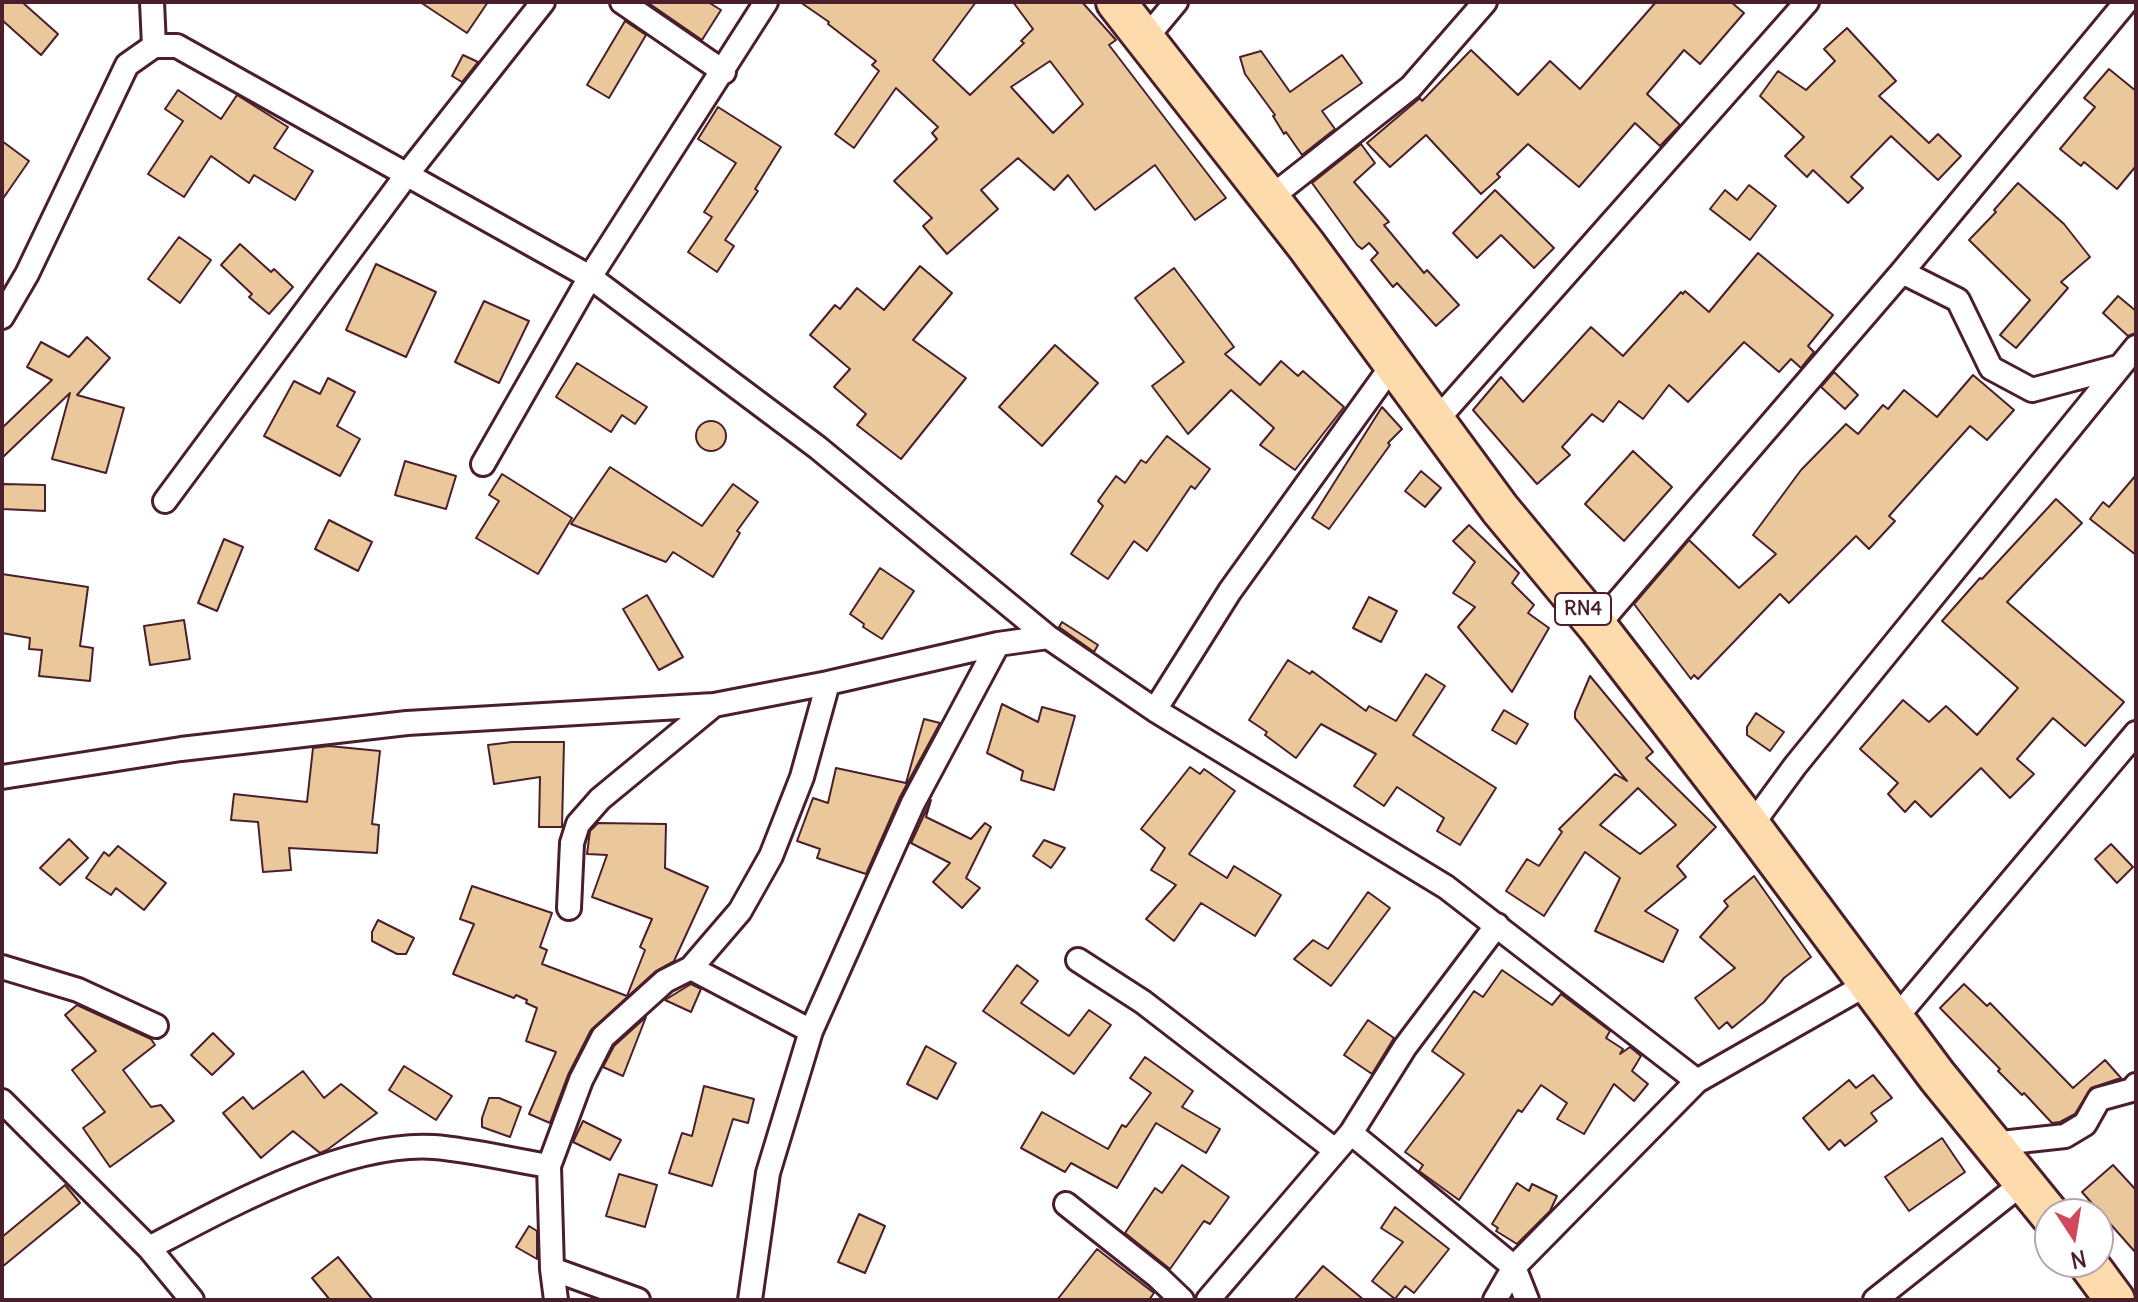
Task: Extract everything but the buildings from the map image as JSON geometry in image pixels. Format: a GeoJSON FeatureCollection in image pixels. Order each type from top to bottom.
{"type":"FeatureCollection","features":[{"type":"Feature","properties":{"kind":"highway","name":"RN4"},"geometry":{"type":"LineString","coordinates":[[1116,2],[1270,198],[1500,509],[1597,626],[1895,1019],[2037,1198]]}},
{"type":"Feature","properties":{"kind":"highway"},"geometry":{"type":"LineString","coordinates":[[2099,1278],[2115,1300]]}},
{"type":"Feature","properties":{"kind":"street"},"geometry":{"type":"LineString","coordinates":[[152,2],[154,46]]}},
{"type":"Feature","properties":{"kind":"street"},"geometry":{"type":"LineString","coordinates":[[165,501],[408,173],[543,2]]}},
{"type":"Feature","properties":{"kind":"street"},"geometry":{"type":"LineString","coordinates":[[622,2],[724,72]]}},
{"type":"Feature","properties":{"kind":"street"},"geometry":{"type":"LineString","coordinates":[[483,464],[590,277],[766,2]]}},
{"type":"Feature","properties":{"kind":"street"},"geometry":{"type":"LineString","coordinates":[[1146,38],[1176,2]]}},
{"type":"Feature","properties":{"kind":"street"},"geometry":{"type":"LineString","coordinates":[[1270,198],[1411,87],[1485,2]]}},
{"type":"Feature","properties":{"kind":"street"},"geometry":{"type":"LineString","coordinates":[[1436,421],[1807,2]]}},
{"type":"Feature","properties":{"kind":"street"},"geometry":{"type":"LineString","coordinates":[[1597,626],[1902,272],[2126,2]]}},
{"type":"Feature","properties":{"kind":"street"},"geometry":{"type":"LineString","coordinates":[[2,317],[27,274],[127,65],[154,46],[177,46],[590,277],[817,447],[1048,637],[1155,710],[1394,853],[1497,925],[1697,1081]]}},
{"type":"Feature","properties":{"kind":"street"},"geometry":{"type":"LineString","coordinates":[[1902,272],[1958,300],[1991,368],[2032,390],[2118,367]]}},
{"type":"Feature","properties":{"kind":"street"},"geometry":{"type":"LineString","coordinates":[[1751,826],[1795,766],[2136,347]]}},
{"type":"Feature","properties":{"kind":"street"},"geometry":{"type":"LineString","coordinates":[[1155,710],[1230,591],[1394,363]]}},
{"type":"Feature","properties":{"kind":"street"},"geometry":{"type":"LineString","coordinates":[[2,777],[181,749],[407,723],[714,705],[828,683],[998,644],[1048,637]]}},
{"type":"Feature","properties":{"kind":"street"},"geometry":{"type":"LineString","coordinates":[[750,1300],[768,1173],[811,1031],[913,803],[998,644]]}},
{"type":"Feature","properties":{"kind":"street"},"geometry":{"type":"LineString","coordinates":[[556,1300],[549,1166],[581,1080],[603,1037],[665,981],[691,968],[740,911],[771,856],[802,777],[828,683]]}},
{"type":"Feature","properties":{"kind":"street"},"geometry":{"type":"LineString","coordinates":[[569,908],[572,843],[578,824],[600,799],[714,705]]}},
{"type":"Feature","properties":{"kind":"street"},"geometry":{"type":"LineString","coordinates":[[1895,1019],[2136,733]]}},
{"type":"Feature","properties":{"kind":"street"},"geometry":{"type":"LineString","coordinates":[[1208,1300],[1351,1133],[1405,1047],[1497,925]]}},
{"type":"Feature","properties":{"kind":"street"},"geometry":{"type":"LineString","coordinates":[[1078,960],[1143,1002],[1335,1150]]}},
{"type":"Feature","properties":{"kind":"street"},"geometry":{"type":"LineString","coordinates":[[2,967],[78,990],[156,1026]]}},
{"type":"Feature","properties":{"kind":"street"},"geometry":{"type":"LineString","coordinates":[[691,968],[811,1031]]}},
{"type":"Feature","properties":{"kind":"street"},"geometry":{"type":"LineString","coordinates":[[1495,1300],[1514,1267],[1697,1081],[1869,983]]}},
{"type":"Feature","properties":{"kind":"street"},"geometry":{"type":"LineString","coordinates":[[1992,1144],[2065,1136],[2085,1124],[2099,1099],[2132,1090],[2136,1085]]}},
{"type":"Feature","properties":{"kind":"street"},"geometry":{"type":"LineString","coordinates":[[2,1101],[149,1248],[192,1300]]}},
{"type":"Feature","properties":{"kind":"street"},"geometry":{"type":"LineString","coordinates":[[1351,1133],[1514,1267],[1527,1300]]}},
{"type":"Feature","properties":{"kind":"street"},"geometry":{"type":"LineString","coordinates":[[149,1248],[242,1199],[358,1154],[434,1147],[549,1166]]}},
{"type":"Feature","properties":{"kind":"street"},"geometry":{"type":"LineString","coordinates":[[1875,1300],[2024,1182]]}},
{"type":"Feature","properties":{"kind":"street"},"geometry":{"type":"LineString","coordinates":[[1066,1204],[1158,1277],[1182,1300]]}},
{"type":"Feature","properties":{"kind":"street"},"geometry":{"type":"LineString","coordinates":[[552,1269],[638,1300]]}}]}
